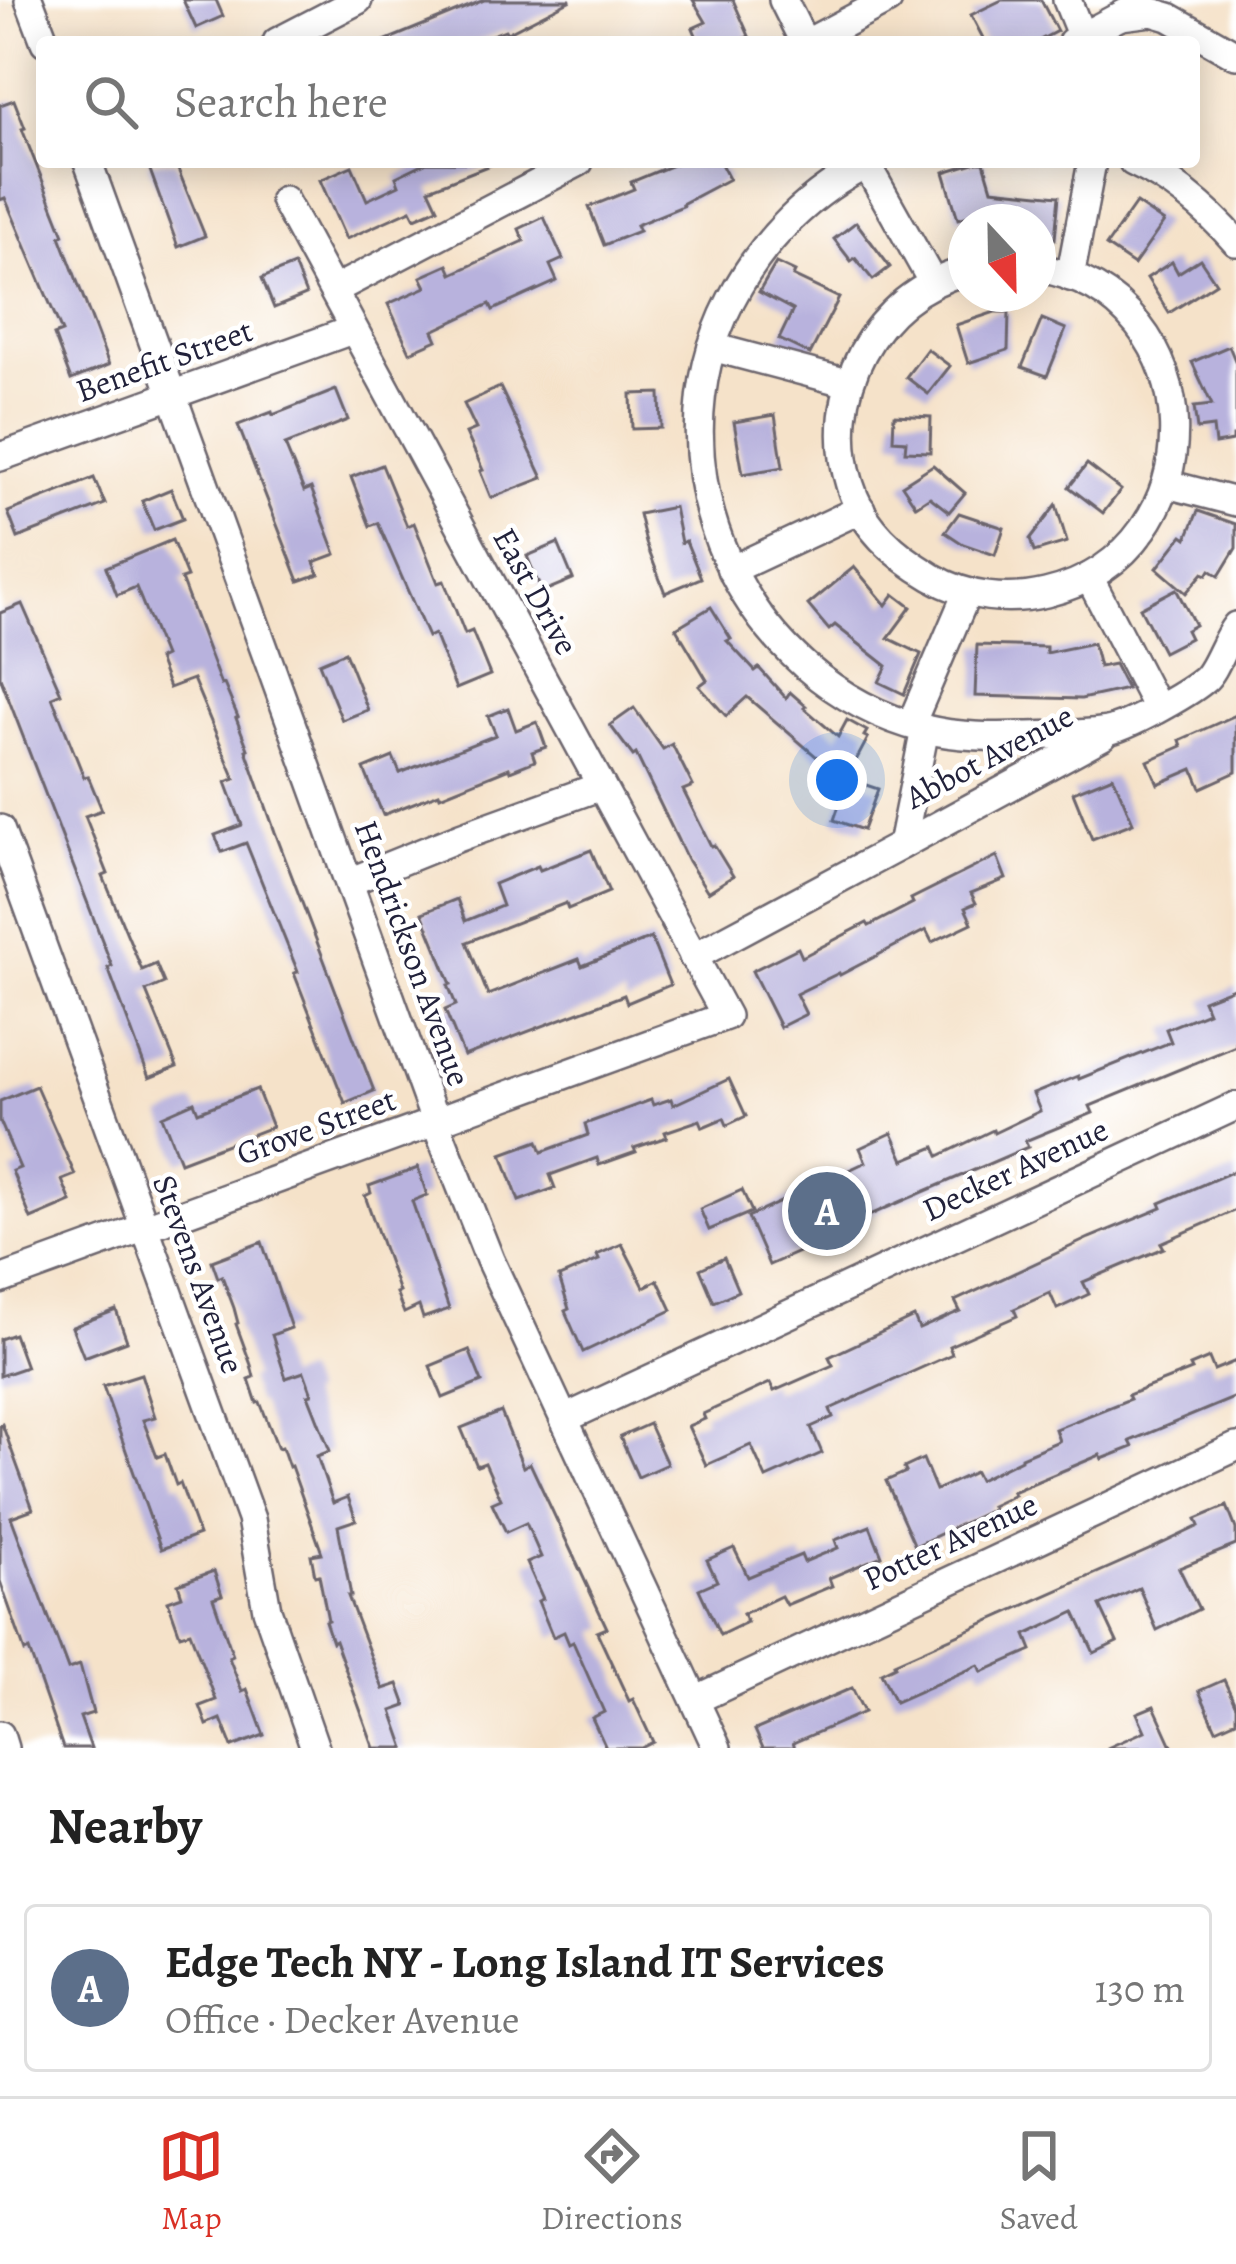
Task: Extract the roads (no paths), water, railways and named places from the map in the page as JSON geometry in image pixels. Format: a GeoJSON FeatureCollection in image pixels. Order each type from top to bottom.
{"type":"FeatureCollection","features":[{"type":"Feature","properties":{"kind":"street"},"geometry":{"type":"LineString","coordinates":[[29,0],[42,36]]}},
{"type":"Feature","properties":{"kind":"street"},"geometry":{"type":"LineString","coordinates":[[289,36],[358,0]]}},
{"type":"Feature","properties":{"kind":"street"},"geometry":{"type":"LineString","coordinates":[[783,0],[804,36]]}},
{"type":"Feature","properties":{"kind":"street"},"geometry":{"type":"LineString","coordinates":[[819,36],[888,0]]}},
{"type":"Feature","properties":{"kind":"street"},"geometry":{"type":"LineString","coordinates":[[1067,0],[1079,36]]}},
{"type":"Feature","properties":{"kind":"street"},"geometry":{"type":"LineString","coordinates":[[1085,36],[1151,0]]}},
{"type":"Feature","properties":{"kind":"street"},"geometry":{"type":"LineString","coordinates":[[1120,16],[1152,12],[1169,17],[1236,55]]}},
{"type":"Feature","properties":{"kind":"street","name":"Hendrickson Avenue"},"geometry":{"type":"LineString","coordinates":[[90,168],[435,1121],[490,1260],[717,1748]]}},
{"type":"Feature","properties":{"kind":"street"},"geometry":{"type":"LineString","coordinates":[[334,290],[568,168]]}},
{"type":"Feature","properties":{"kind":"street"},"geometry":{"type":"LineString","coordinates":[[860,168],[808,203],[760,253],[724,314],[703,382],[699,419],[699,457],[713,530],[758,617],[800,662],[849,698],[918,726],[983,737],[1112,730]]}},
{"type":"Feature","properties":{"kind":"street"},"geometry":{"type":"LineString","coordinates":[[871,168],[933,283]]}},
{"type":"Feature","properties":{"kind":"street"},"geometry":{"type":"LineString","coordinates":[[1070,277],[1092,168]]}},
{"type":"Feature","properties":{"kind":"street"},"geometry":{"type":"LineString","coordinates":[[1144,168],[1198,203],[1236,242]]}},
{"type":"Feature","properties":{"kind":"street","name":"East Drive"},"geometry":{"type":"LineString","coordinates":[[284,200],[726,1016]]}},
{"type":"Feature","properties":{"kind":"street"},"geometry":{"type":"LineString","coordinates":[[948,278],[890,314],[858,358],[842,410],[844,464],[861,509],[879,538],[898,556],[968,593],[1032,597],[1089,578],[1128,548],[1151,518],[1174,454],[1171,391],[1144,334],[1099,291],[1056,273]]}},
{"type":"Feature","properties":{"kind":"street","name":"Benefit Street"},"geometry":{"type":"LineString","coordinates":[[0,458],[352,330]]}},
{"type":"Feature","properties":{"kind":"street"},"geometry":{"type":"LineString","coordinates":[[712,346],[848,383]]}},
{"type":"Feature","properties":{"kind":"street"},"geometry":{"type":"LineString","coordinates":[[1167,484],[1236,502]]}},
{"type":"Feature","properties":{"kind":"street"},"geometry":{"type":"LineString","coordinates":[[731,570],[861,509]]}},
{"type":"Feature","properties":{"kind":"street"},"geometry":{"type":"LineString","coordinates":[[1089,578],[1156,709]]}},
{"type":"Feature","properties":{"kind":"street"},"geometry":{"type":"LineString","coordinates":[[902,845],[918,726],[968,593]]}},
{"type":"Feature","properties":{"kind":"street"},"geometry":{"type":"LineString","coordinates":[[1208,678],[1236,626]]}},
{"type":"Feature","properties":{"kind":"street"},"geometry":{"type":"LineString","coordinates":[[1208,678],[1236,664]]}},
{"type":"Feature","properties":{"kind":"street","name":"Abbot Avenue"},"geometry":{"type":"LineString","coordinates":[[693,957],[1208,678]]}},
{"type":"Feature","properties":{"kind":"street"},"geometry":{"type":"LineString","coordinates":[[349,882],[601,786]]}},
{"type":"Feature","properties":{"kind":"street","name":"Stevens Avenue"},"geometry":{"type":"LineString","coordinates":[[0,829],[251,1519],[267,1610],[315,1748]]}},
{"type":"Feature","properties":{"kind":"street","name":"Grove Street"},"geometry":{"type":"LineString","coordinates":[[0,1280],[726,1016]]}},
{"type":"Feature","properties":{"kind":"street","name":"Decker Avenue"},"geometry":{"type":"LineString","coordinates":[[564,1420],[1236,1106]]}},
{"type":"Feature","properties":{"kind":"street","name":"Potter Avenue"},"geometry":{"type":"LineString","coordinates":[[694,1700],[1236,1447]]}},
{"type":"Feature","properties":{"kind":"place","name":"Edge Tech NY - Long Island IT Services"},"geometry":{"type":"Point","coordinates":[827,1211]}}]}
